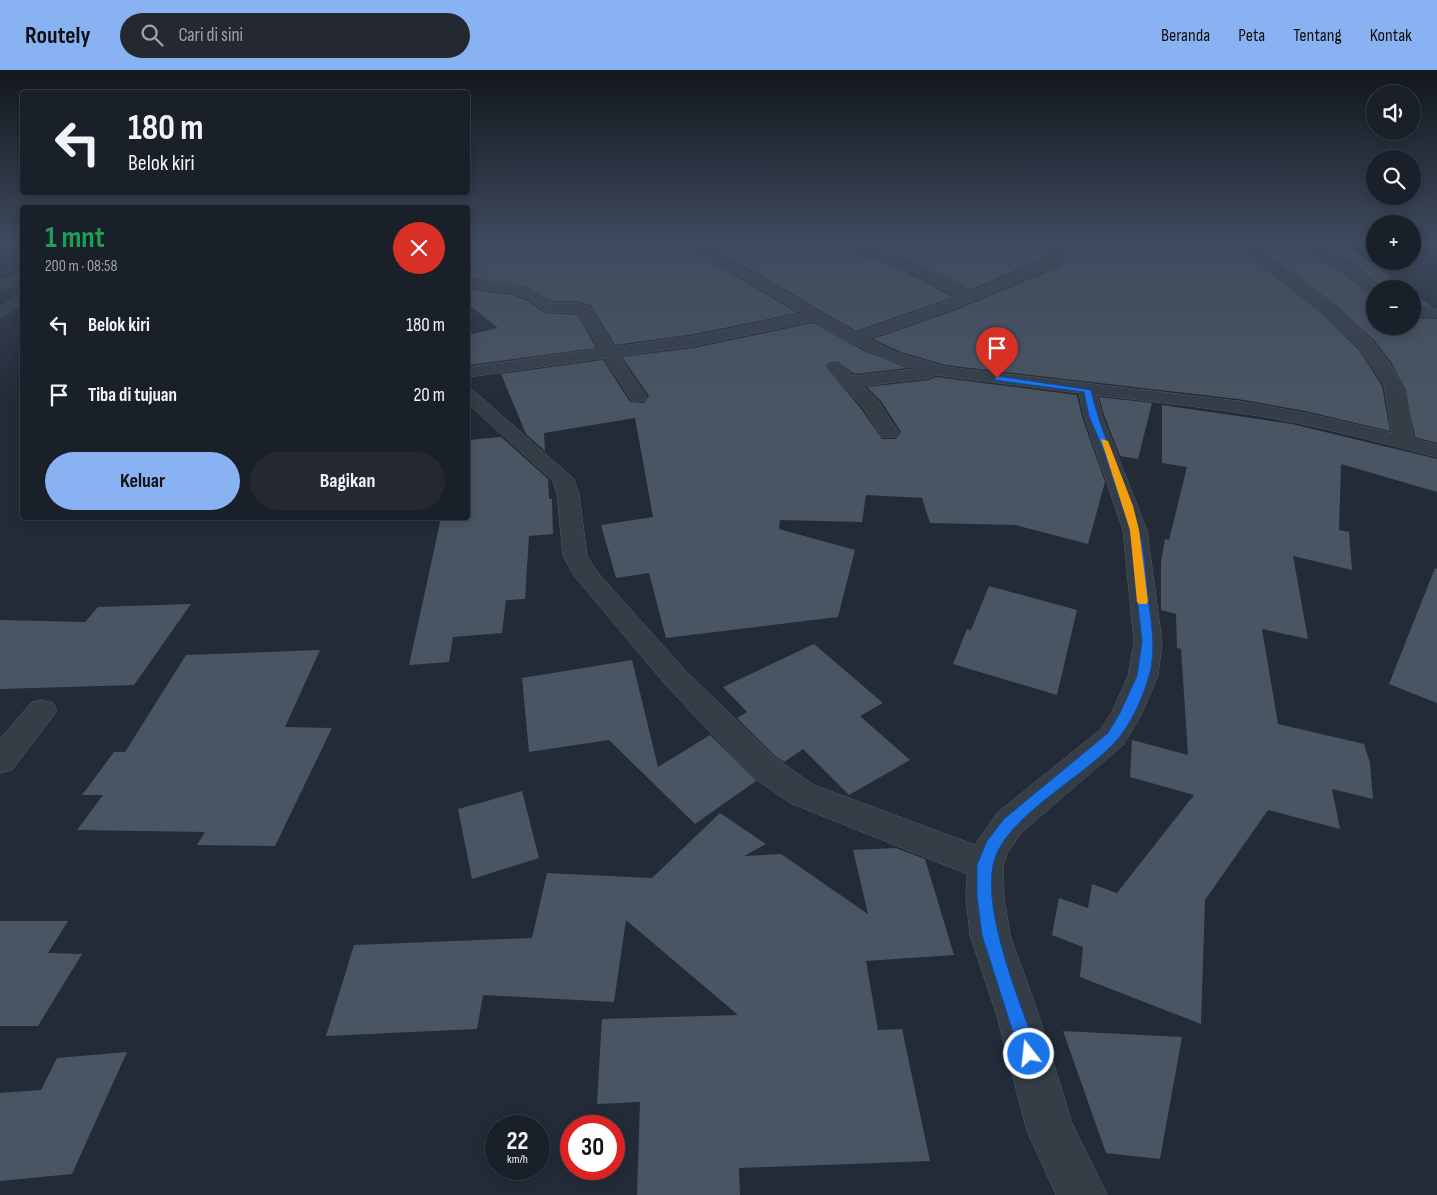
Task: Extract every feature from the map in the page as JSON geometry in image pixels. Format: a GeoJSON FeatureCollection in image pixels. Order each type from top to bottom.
{"type":"FeatureCollection","features":[{"type":"Feature","properties":{"kind":"street"},"geometry":{"type":"LineString","coordinates":[[530,294],[550,308],[583,309],[609,353],[638,396]]}},
{"type":"Feature","properties":{"kind":"street"},"geometry":{"type":"LineString","coordinates":[[778,294],[853,339],[893,357],[943,371],[1087,390],[1237,406],[1316,420],[1437,451]]}},
{"type":"Feature","properties":{"kind":"street"},"geometry":{"type":"LineString","coordinates":[[965,294],[970,297]]}},
{"type":"Feature","properties":{"kind":"street"},"geometry":{"type":"LineString","coordinates":[[853,339],[976,294]]}},
{"type":"Feature","properties":{"kind":"street"},"geometry":{"type":"LineString","coordinates":[[1308,294],[1337,317],[1364,344],[1392,385],[1399,404],[1403,441]]}},
{"type":"Feature","properties":{"kind":"street"},"geometry":{"type":"LineString","coordinates":[[0,314],[20,299]]}},
{"type":"Feature","properties":{"kind":"street"},"geometry":{"type":"LineString","coordinates":[[1421,312],[1437,313]]}},
{"type":"Feature","properties":{"kind":"street"},"geometry":{"type":"LineString","coordinates":[[470,372],[721,336],[814,316]]}},
{"type":"Feature","properties":{"kind":"street"},"geometry":{"type":"LineString","coordinates":[[836,368],[872,406],[890,434]]}},
{"type":"Feature","properties":{"kind":"street"},"geometry":{"type":"LineString","coordinates":[[850,382],[943,371]]}},
{"type":"Feature","properties":{"kind":"street"},"geometry":{"type":"LineString","coordinates":[[1082,1195],[1051,1131],[1018,1016],[990,935],[985,896],[985,865],[992,846],[1009,823],[1112,737],[1126,715],[1143,676],[1148,642],[1134,530],[1108,451],[1093,416],[1087,390]]}},
{"type":"Feature","properties":{"kind":"street"},"geometry":{"type":"LineString","coordinates":[[470,397],[563,479],[568,494],[575,556],[588,577],[675,677],[762,766],[802,794],[839,810],[897,828],[985,865]]}},
{"type":"Feature","properties":{"kind":"street"},"geometry":{"type":"LineString","coordinates":[[0,761],[42,711]]}},
{"type":"Feature","properties":{"kind":"building"},"geometry":{"type":"Polygon","coordinates":[[[470,294],[512,295],[528,301],[544,313],[578,315],[596,348],[470,365],[470,335],[498,328],[470,306],[470,294]]]}},
{"type":"Feature","properties":{"kind":"building"},"geometry":{"type":"Polygon","coordinates":[[[540,294],[766,294],[797,313],[694,334],[615,345],[591,305],[577,301],[553,301],[540,294]]]}},
{"type":"Feature","properties":{"kind":"building"},"geometry":{"type":"Polygon","coordinates":[[[793,294],[948,294],[953,297],[856,331],[793,294]]]}},
{"type":"Feature","properties":{"kind":"building"},"geometry":{"type":"Polygon","coordinates":[[[993,294],[1298,294],[1319,311],[1359,350],[1382,386],[1390,431],[1305,411],[1238,399],[946,365],[901,352],[873,339],[954,311],[993,294]]]}},
{"type":"Feature","properties":{"kind":"building"},"geometry":{"type":"Polygon","coordinates":[[[1322,294],[1366,294],[1366,333],[1335,304],[1322,294]]]}},
{"type":"Feature","properties":{"kind":"building"},"geometry":{"type":"Polygon","coordinates":[[[1421,298],[1432,307],[1421,306],[1421,298]]]}},
{"type":"Feature","properties":{"kind":"building"},"geometry":{"type":"Polygon","coordinates":[[[1421,318],[1437,319],[1437,443],[1415,437],[1406,390],[1391,362],[1369,335],[1421,335],[1421,318]]]}},
{"type":"Feature","properties":{"kind":"building"},"geometry":{"type":"Polygon","coordinates":[[[813,323],[862,350],[907,368],[855,374],[838,362],[830,362],[826,367],[862,410],[882,439],[896,439],[901,432],[881,401],[867,387],[929,380],[936,377],[1077,395],[1082,417],[1105,482],[1088,544],[1015,525],[930,523],[922,498],[866,495],[862,522],[780,520],[779,529],[855,550],[838,617],[666,638],[649,573],[616,578],[601,525],[653,517],[635,418],[544,433],[545,451],[526,434],[501,374],[603,360],[630,402],[644,403],[649,396],[622,357],[694,348],[813,323]]]}},
{"type":"Feature","properties":{"kind":"building"},"geometry":{"type":"Polygon","coordinates":[[[1099,397],[1152,403],[1138,459],[1120,456],[1099,397]]]}},
{"type":"Feature","properties":{"kind":"building"},"geometry":{"type":"Polygon","coordinates":[[[1162,405],[1292,424],[1437,459],[1437,492],[1341,464],[1339,530],[1349,532],[1352,570],[1293,556],[1308,639],[1262,629],[1278,724],[1364,744],[1370,763],[1373,799],[1332,789],[1340,829],[1268,810],[1205,900],[1201,1024],[1080,977],[1083,947],[1052,935],[1059,898],[1088,908],[1092,884],[1117,893],[1194,795],[1130,777],[1132,740],[1188,755],[1181,649],[1177,648],[1176,614],[1161,610],[1161,562],[1165,539],[1169,540],[1187,467],[1162,463],[1162,405]]]}},
{"type":"Feature","properties":{"kind":"building"},"geometry":{"type":"Polygon","coordinates":[[[501,437],[548,479],[549,499],[552,499],[553,534],[529,536],[525,599],[506,600],[502,633],[453,637],[449,662],[409,665],[441,520],[470,520],[470,440],[501,437]]]}},
{"type":"Feature","properties":{"kind":"building"},"geometry":{"type":"Polygon","coordinates":[[[1435,568],[1437,569],[1437,703],[1389,684],[1435,568]]]}},
{"type":"Feature","properties":{"kind":"building"},"geometry":{"type":"Polygon","coordinates":[[[989,586],[1077,610],[1057,695],[953,664],[967,629],[971,630],[989,586]]]}},
{"type":"Feature","properties":{"kind":"building"},"geometry":{"type":"Polygon","coordinates":[[[191,604],[134,685],[0,689],[0,620],[85,622],[98,607],[191,604]]]}},
{"type":"Feature","properties":{"kind":"building"},"geometry":{"type":"Polygon","coordinates":[[[814,644],[883,703],[860,716],[910,760],[849,795],[803,749],[784,762],[775,756],[737,718],[747,712],[723,687],[814,644]]]}},
{"type":"Feature","properties":{"kind":"building"},"geometry":{"type":"Polygon","coordinates":[[[320,650],[285,727],[332,728],[275,846],[197,845],[205,832],[77,830],[103,795],[82,795],[114,752],[125,752],[186,655],[320,650]]]}},
{"type":"Feature","properties":{"kind":"building"},"geometry":{"type":"Polygon","coordinates":[[[632,660],[658,767],[710,735],[756,781],[695,824],[609,740],[529,752],[522,678],[632,660]]]}},
{"type":"Feature","properties":{"kind":"building"},"geometry":{"type":"Polygon","coordinates":[[[522,791],[539,858],[472,879],[458,809],[522,791]]]}},
{"type":"Feature","properties":{"kind":"building"},"geometry":{"type":"Polygon","coordinates":[[[720,813],[766,844],[744,856],[781,854],[868,914],[853,850],[896,848],[925,859],[954,955],[866,961],[878,1030],[902,1029],[930,1161],[739,1168],[740,1195],[637,1195],[640,1102],[597,1104],[602,1019],[738,1015],[626,920],[614,1002],[483,995],[477,1029],[326,1036],[354,945],[532,938],[547,873],[652,878],[720,813]]]}},
{"type":"Feature","properties":{"kind":"building"},"geometry":{"type":"Polygon","coordinates":[[[0,921],[68,921],[48,953],[82,954],[38,1026],[0,1026],[0,921]]]}},
{"type":"Feature","properties":{"kind":"building"},"geometry":{"type":"Polygon","coordinates":[[[1063,1031],[1182,1037],[1160,1159],[1106,1153],[1063,1031]]]}},
{"type":"Feature","properties":{"kind":"building"},"geometry":{"type":"Polygon","coordinates":[[[127,1052],[72,1174],[0,1181],[0,1093],[41,1090],[57,1058],[127,1052]]]}},
{"type":"Feature","properties":{"kind":"slow traffic"},"geometry":{"type":"LineString","coordinates":[[1104,441],[1128,506],[1134,530],[1143,602]]}},
{"type":"Feature","properties":{"kind":"route"},"geometry":{"type":"LineString","coordinates":[[997,378],[1087,390],[1093,416],[1128,506],[1134,530],[1148,642],[1143,676],[1126,715],[1112,737],[1009,823],[992,846],[985,865],[985,896],[990,935],[1029,1054]]}}]}
